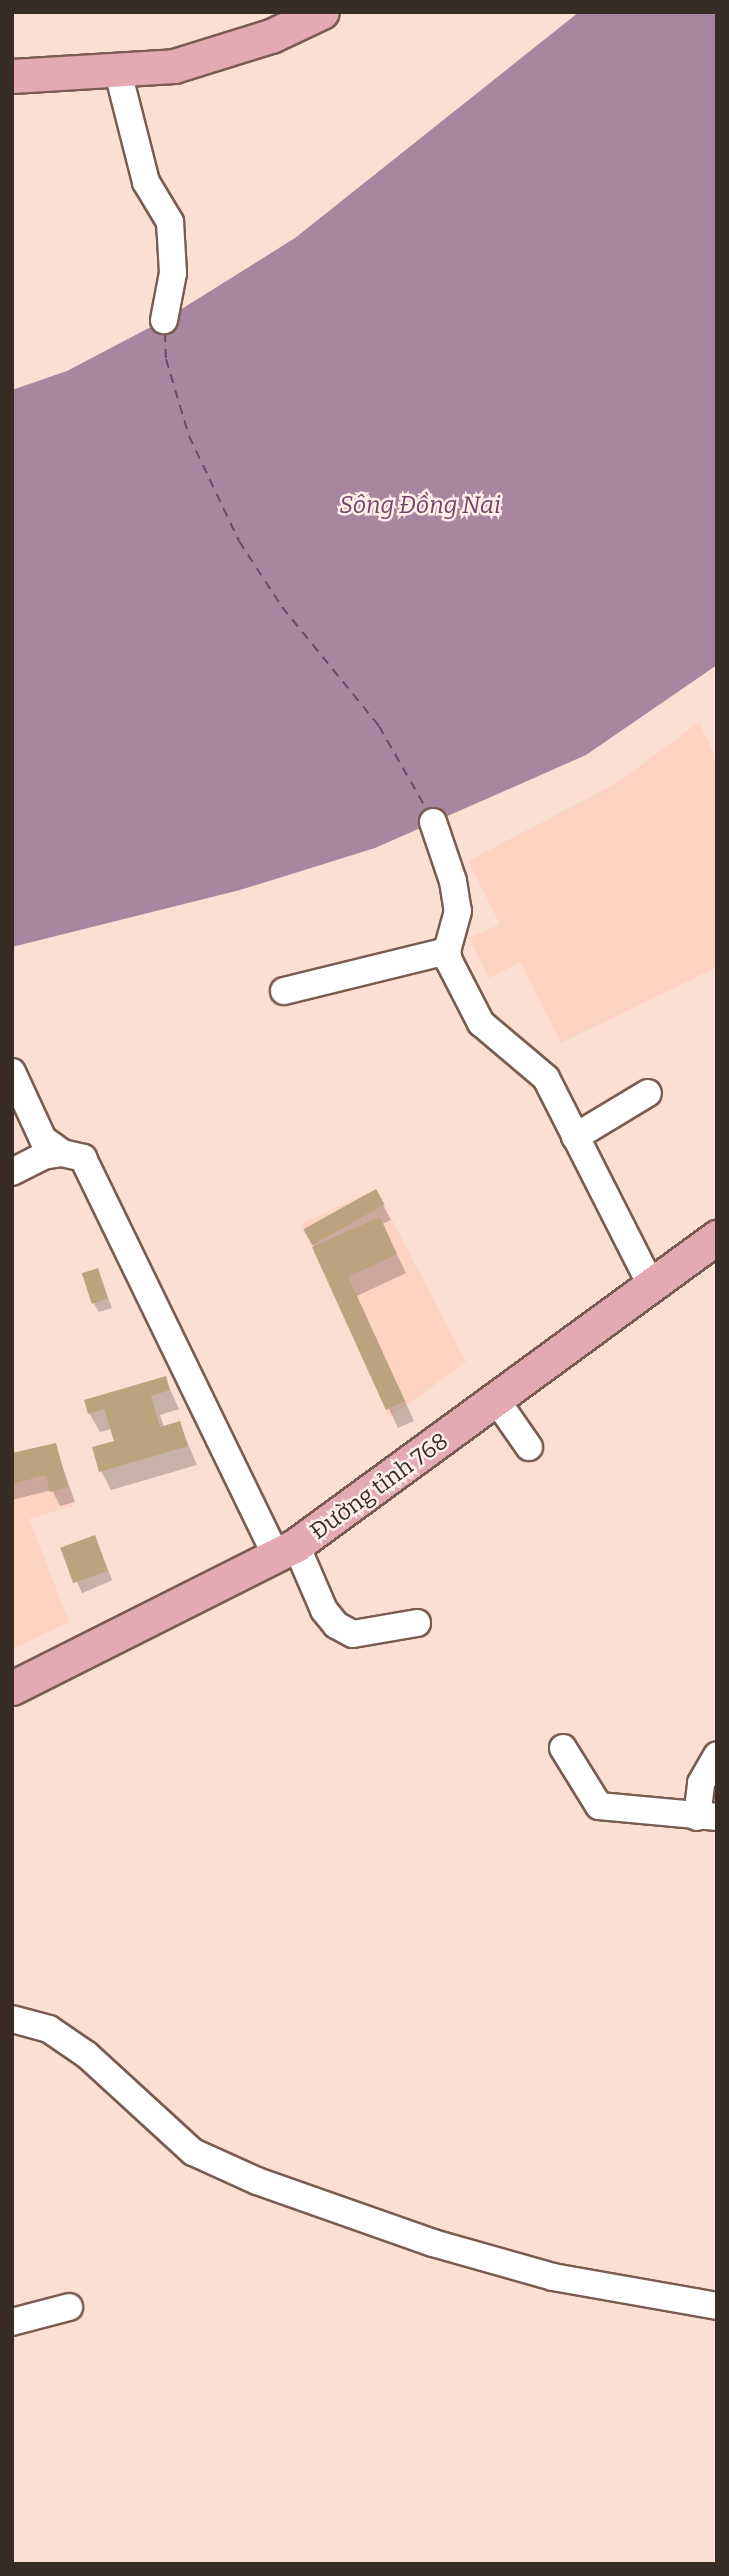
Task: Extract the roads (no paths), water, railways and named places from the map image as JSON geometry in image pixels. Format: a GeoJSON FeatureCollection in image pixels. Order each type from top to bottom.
{"type":"FeatureCollection","features":[{"type":"Feature","properties":{"kind":"main road"},"geometry":{"type":"LineString","coordinates":[[12,76],[118,72],[174,66],[271,36],[322,12]]}},
{"type":"Feature","properties":{"kind":"main road","name":"Đường tỉnh 768"},"geometry":{"type":"LineString","coordinates":[[12,1688],[286,1550],[497,1401],[717,1237]]}},
{"type":"Feature","properties":{"kind":"street"},"geometry":{"type":"LineString","coordinates":[[118,72],[146,182],[170,222],[173,273],[164,320]]}},
{"type":"Feature","properties":{"kind":"street"},"geometry":{"type":"LineString","coordinates":[[433,822],[458,911],[447,951],[481,1023],[546,1078],[651,1285]]}},
{"type":"Feature","properties":{"kind":"street"},"geometry":{"type":"LineString","coordinates":[[284,992],[447,951]]}},
{"type":"Feature","properties":{"kind":"street"},"geometry":{"type":"LineString","coordinates":[[12,1072],[43,1139],[62,1153]]}},
{"type":"Feature","properties":{"kind":"street"},"geometry":{"type":"LineString","coordinates":[[575,1137],[648,1093]]}},
{"type":"Feature","properties":{"kind":"street"},"geometry":{"type":"LineString","coordinates":[[12,1172],[43,1156],[62,1153],[83,1158],[286,1550],[324,1610],[336,1625],[353,1634],[417,1623]]}},
{"type":"Feature","properties":{"kind":"street"},"geometry":{"type":"LineString","coordinates":[[497,1401],[529,1447]]}},
{"type":"Feature","properties":{"kind":"street"},"geometry":{"type":"LineString","coordinates":[[563,1748],[599,1806],[707,1817],[701,1783],[717,1755]]}},
{"type":"Feature","properties":{"kind":"street"},"geometry":{"type":"LineString","coordinates":[[12,2019],[49,2029],[87,2055],[193,2152],[257,2181],[433,2243],[553,2277],[717,2306]]}},
{"type":"Feature","properties":{"kind":"street"},"geometry":{"type":"LineString","coordinates":[[12,2322],[69,2307]]}},
{"type":"Feature","properties":{"kind":"water","name":"Sông Đồng Nai"},"geometry":{"type":"Polygon","coordinates":[[[579,12],[717,12],[717,665],[586,755],[375,848],[240,890],[12,947],[12,390],[67,371],[164,320],[295,238],[579,12]]]}}]}
